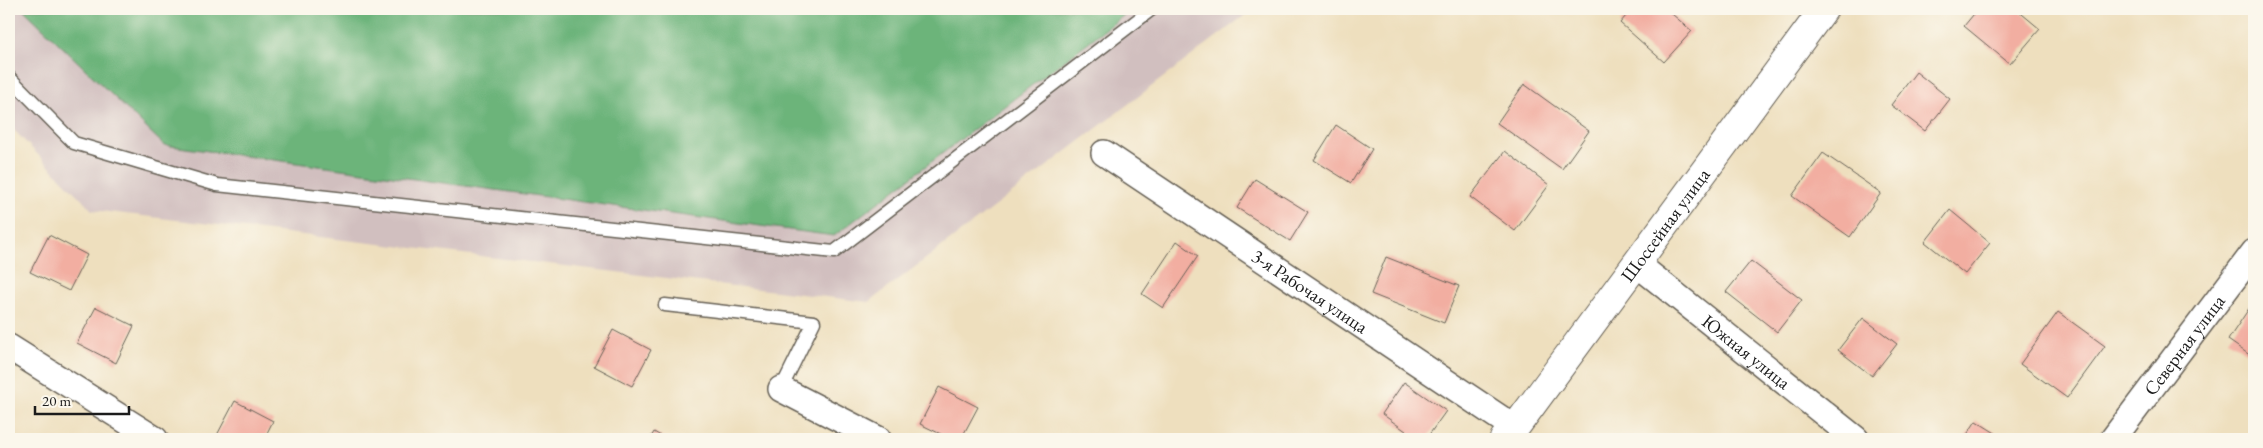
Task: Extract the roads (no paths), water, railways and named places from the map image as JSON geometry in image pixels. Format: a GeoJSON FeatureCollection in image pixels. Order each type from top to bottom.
{"type":"FeatureCollection","features":[{"type":"Feature","properties":{"kind":"street","name":"Шоссейная улица"},"geometry":{"type":"LineString","coordinates":[[1509,434],[1637,264],[1824,9]]}},
{"type":"Feature","properties":{"kind":"street","name":"3-я Рабочая улица"},"geometry":{"type":"LineString","coordinates":[[1104,153],[1509,434]]}},
{"type":"Feature","properties":{"kind":"street","name":"Северная улица"},"geometry":{"type":"LineString","coordinates":[[2113,439],[2254,252]]}},
{"type":"Feature","properties":{"kind":"street","name":"Южная улица"},"geometry":{"type":"LineString","coordinates":[[1637,264],[1856,439]]}},
{"type":"Feature","properties":{"kind":"street"},"geometry":{"type":"LineString","coordinates":[[9,347],[155,439]]}},
{"type":"Feature","properties":{"kind":"street"},"geometry":{"type":"LineString","coordinates":[[780,389],[878,439]]}},
{"type":"Feature","properties":{"kind":"lane"},"geometry":{"type":"LineString","coordinates":[[9,77],[74,143],[217,185],[834,252],[1152,9]]}},
{"type":"Feature","properties":{"kind":"lane"},"geometry":{"type":"LineString","coordinates":[[665,304],[814,322],[780,389]]}}]}
